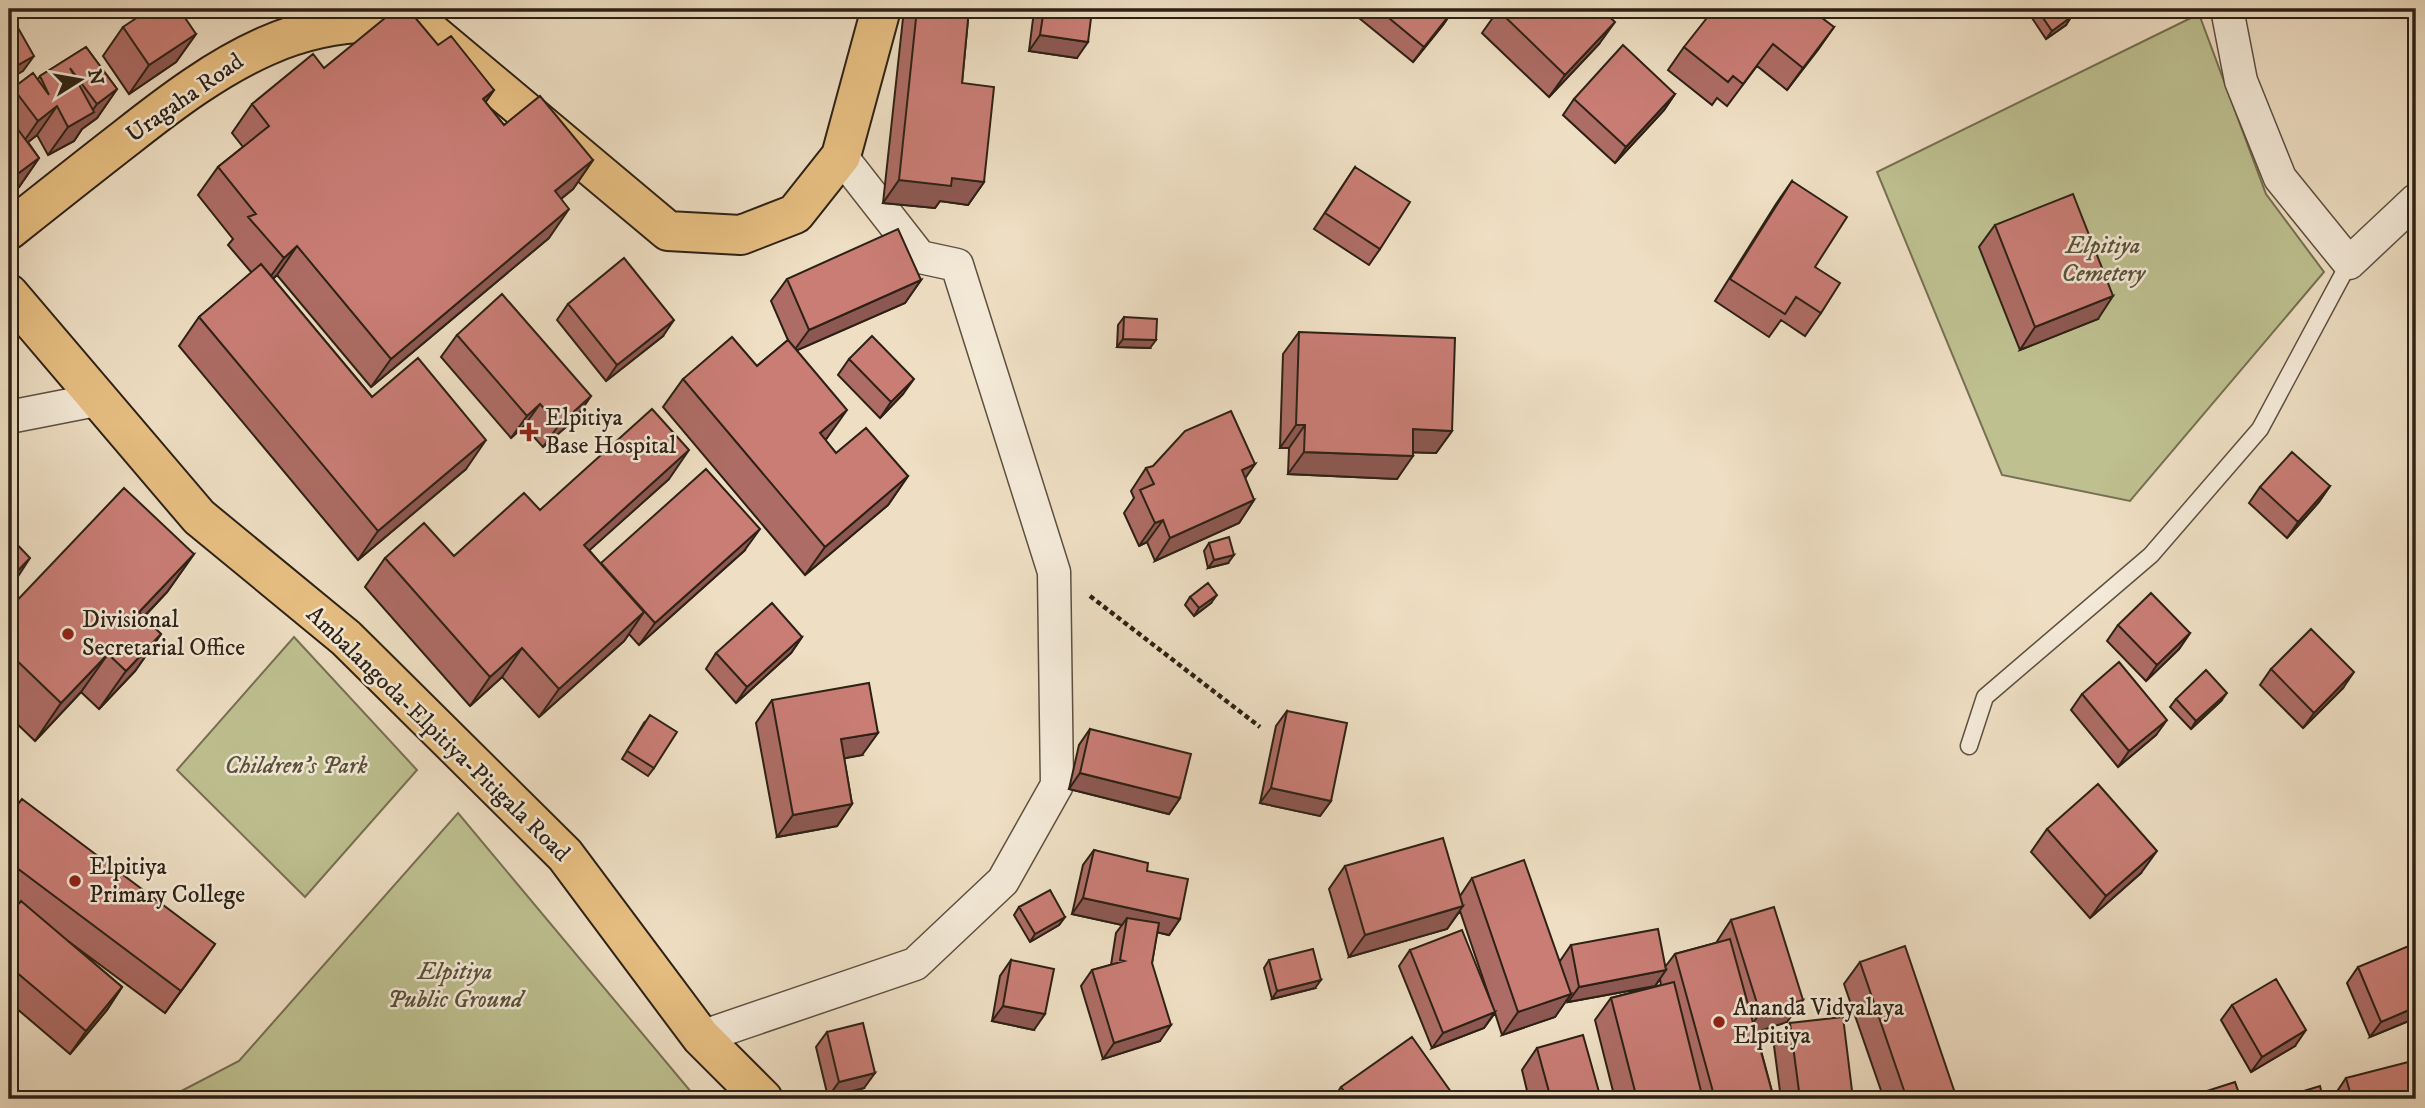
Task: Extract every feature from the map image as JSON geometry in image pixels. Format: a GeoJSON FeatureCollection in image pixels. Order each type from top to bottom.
{"type":"FeatureCollection","features":[{"type":"Feature","properties":{"kind":"main road","name":"Uragaha Road"},"geometry":{"type":"LineString","coordinates":[[9,230],[187,90],[233,60],[279,40],[313,18],[400,23],[427,29],[668,231],[741,235],[796,214],[841,156],[881,9]]}},
{"type":"Feature","properties":{"kind":"main road","name":"Ambalangoda-Elpitiya-Pitigala Road"},"geometry":{"type":"LineString","coordinates":[[9,294],[101,399],[198,517],[346,638],[565,855],[701,1037],[763,1099]]}},
{"type":"Feature","properties":{"kind":"street"},"geometry":{"type":"LineString","coordinates":[[2227,9],[2241,81],[2280,178],[2349,263],[2416,200]]}},
{"type":"Feature","properties":{"kind":"street"},"geometry":{"type":"LineString","coordinates":[[701,1037],[915,964],[1003,881],[1057,785],[1054,572],[957,265],[920,257],[841,156]]}},
{"type":"Feature","properties":{"kind":"street"},"geometry":{"type":"LineString","coordinates":[[9,417],[101,399]]}},
{"type":"Feature","properties":{"kind":"lane"},"geometry":{"type":"LineString","coordinates":[[1969,746],[1985,697],[2151,555],[2260,429],[2349,263]]}},
{"type":"Feature","properties":{"kind":"path"},"geometry":{"type":"LineString","coordinates":[[1054,572],[1104,606],[1260,727]]}},
{"type":"Feature","properties":{"kind":"green space","name":"Elpitiya Cemetery"},"geometry":{"type":"Polygon","coordinates":[[[2199,14],[2266,194],[2324,272],[2130,501],[2002,475],[1877,172],[2199,14]]]}},
{"type":"Feature","properties":{"kind":"green space","name":"Children's Park"},"geometry":{"type":"Polygon","coordinates":[[[294,637],[417,770],[305,897],[177,770],[294,637]]]}},
{"type":"Feature","properties":{"kind":"green space","name":"Elpitiya Public Ground"},"geometry":{"type":"Polygon","coordinates":[[[458,813],[697,1099],[166,1099],[239,1061],[458,813]]]}},
{"type":"Feature","properties":{"kind":"building"},"geometry":{"type":"Polygon","coordinates":[[[150,9],[179,9],[196,34],[149,65],[123,27],[150,9]]]}},
{"type":"Feature","properties":{"kind":"building"},"geometry":{"type":"Polygon","coordinates":[[[396,9],[408,9],[438,45],[451,36],[494,90],[483,99],[504,125],[540,96],[593,160],[555,191],[569,209],[391,359],[297,246],[284,258],[248,217],[256,214],[218,167],[269,126],[252,104],[313,54],[324,68],[396,9]]]}},
{"type":"Feature","properties":{"kind":"building"},"geometry":{"type":"Polygon","coordinates":[[[917,9],[969,9],[962,83],[994,87],[984,182],[952,178],[951,186],[899,180],[917,9]]]}},
{"type":"Feature","properties":{"kind":"building"},"geometry":{"type":"Polygon","coordinates":[[[1044,9],[1092,10],[1088,42],[1040,35],[1044,9]]]}},
{"type":"Feature","properties":{"kind":"building"},"geometry":{"type":"Polygon","coordinates":[[[1378,9],[1454,9],[1424,47],[1378,9]]]}},
{"type":"Feature","properties":{"kind":"building"},"geometry":{"type":"Polygon","coordinates":[[[1499,9],[1601,9],[1615,22],[1565,75],[1499,9]]]}},
{"type":"Feature","properties":{"kind":"building"},"geometry":{"type":"Polygon","coordinates":[[[1714,9],[1810,9],[1834,27],[1803,68],[1773,44],[1743,84],[1733,76],[1728,82],[1684,47],[1714,9]]]}},
{"type":"Feature","properties":{"kind":"building"},"geometry":{"type":"Polygon","coordinates":[[[2037,9],[2066,9],[2071,17],[2052,31],[2037,9]]]}},
{"type":"Feature","properties":{"kind":"building"},"geometry":{"type":"Polygon","coordinates":[[[9,12],[34,56],[9,70],[9,12]]]}},
{"type":"Feature","properties":{"kind":"building"},"geometry":{"type":"Polygon","coordinates":[[[1623,45],[1675,94],[1626,147],[1574,99],[1623,45]]]}},
{"type":"Feature","properties":{"kind":"building"},"geometry":{"type":"Polygon","coordinates":[[[86,47],[117,89],[97,104],[70,68],[94,112],[68,127],[57,106],[38,121],[13,88],[33,73],[49,95],[40,76],[86,47]]]}},
{"type":"Feature","properties":{"kind":"building"},"geometry":{"type":"Polygon","coordinates":[[[11,120],[39,158],[16,175],[9,165],[11,120]]]}},
{"type":"Feature","properties":{"kind":"building"},"geometry":{"type":"Polygon","coordinates":[[[1355,167],[1410,202],[1380,249],[1325,213],[1355,167]]]}},
{"type":"Feature","properties":{"kind":"building"},"geometry":{"type":"Polygon","coordinates":[[[1792,181],[1847,217],[1815,267],[1840,283],[1821,313],[1796,297],[1785,314],[1730,279],[1792,181]]]}},
{"type":"Feature","properties":{"kind":"building"},"geometry":{"type":"Polygon","coordinates":[[[2073,194],[2113,296],[2035,327],[1995,225],[2073,194]]]}},
{"type":"Feature","properties":{"kind":"building"},"geometry":{"type":"Polygon","coordinates":[[[898,229],[921,280],[809,330],[787,279],[898,229]]]}},
{"type":"Feature","properties":{"kind":"building"},"geometry":{"type":"Polygon","coordinates":[[[624,258],[674,320],[617,365],[568,304],[624,258]]]}},
{"type":"Feature","properties":{"kind":"building"},"geometry":{"type":"Polygon","coordinates":[[[261,264],[372,397],[418,358],[486,440],[378,531],[199,317],[261,264]]]}},
{"type":"Feature","properties":{"kind":"building"},"geometry":{"type":"Polygon","coordinates":[[[502,294],[591,396],[559,425],[540,404],[527,416],[457,335],[502,294]]]}},
{"type":"Feature","properties":{"kind":"building"},"geometry":{"type":"Polygon","coordinates":[[[1124,317],[1157,319],[1156,340],[1123,339],[1124,317]]]}},
{"type":"Feature","properties":{"kind":"building"},"geometry":{"type":"Polygon","coordinates":[[[1299,332],[1455,338],[1452,431],[1413,429],[1413,456],[1304,452],[1305,425],[1296,425],[1299,332]]]}},
{"type":"Feature","properties":{"kind":"building"},"geometry":{"type":"Polygon","coordinates":[[[872,336],[914,379],[891,402],[849,359],[872,336]]]}},
{"type":"Feature","properties":{"kind":"building"},"geometry":{"type":"Polygon","coordinates":[[[732,337],[757,366],[788,340],[847,410],[820,433],[836,453],[866,428],[908,476],[825,547],[683,379],[732,337]]]}},
{"type":"Feature","properties":{"kind":"building"},"geometry":{"type":"Polygon","coordinates":[[[652,409],[689,450],[584,545],[644,612],[559,689],[522,648],[490,677],[385,558],[424,523],[454,556],[524,493],[540,510],[652,409]]]}},
{"type":"Feature","properties":{"kind":"building"},"geometry":{"type":"Polygon","coordinates":[[[1231,411],[1255,464],[1242,470],[1254,500],[1170,538],[1163,520],[1155,523],[1140,490],[1154,484],[1146,468],[1153,466],[1185,431],[1231,411]]]}},
{"type":"Feature","properties":{"kind":"building"},"geometry":{"type":"Polygon","coordinates":[[[2292,452],[2330,486],[2298,522],[2260,487],[2292,452]]]}},
{"type":"Feature","properties":{"kind":"building"},"geometry":{"type":"Polygon","coordinates":[[[706,469],[760,529],[655,623],[601,563],[706,469]]]}},
{"type":"Feature","properties":{"kind":"building","name":"Divisional Secretarial Office"},"geometry":{"type":"Polygon","coordinates":[[[124,488],[194,554],[139,612],[161,634],[126,671],[108,654],[61,703],[9,653],[9,609],[124,488]]]}},
{"type":"Feature","properties":{"kind":"building"},"geometry":{"type":"Polygon","coordinates":[[[9,536],[30,558],[9,580],[9,536]]]}},
{"type":"Feature","properties":{"kind":"building"},"geometry":{"type":"Polygon","coordinates":[[[1229,537],[1234,555],[1214,560],[1209,543],[1229,537]]]}},
{"type":"Feature","properties":{"kind":"building"},"geometry":{"type":"Polygon","coordinates":[[[1208,583],[1217,595],[1199,608],[1190,597],[1208,583]]]}},
{"type":"Feature","properties":{"kind":"building"},"geometry":{"type":"Polygon","coordinates":[[[2151,593],[2190,633],[2157,665],[2118,625],[2151,593]]]}},
{"type":"Feature","properties":{"kind":"building"},"geometry":{"type":"Polygon","coordinates":[[[772,603],[802,637],[747,687],[716,653],[772,603]]]}},
{"type":"Feature","properties":{"kind":"building"},"geometry":{"type":"Polygon","coordinates":[[[2311,629],[2354,672],[2314,713],[2271,669],[2311,629]]]}},
{"type":"Feature","properties":{"kind":"building"},"geometry":{"type":"Polygon","coordinates":[[[2119,662],[2167,720],[2129,751],[2082,694],[2119,662]]]}},
{"type":"Feature","properties":{"kind":"building"},"geometry":{"type":"Polygon","coordinates":[[[2206,670],[2227,693],[2196,721],[2176,699],[2206,670]]]}},
{"type":"Feature","properties":{"kind":"building"},"geometry":{"type":"Polygon","coordinates":[[[869,683],[878,733],[841,739],[852,804],[793,815],[772,700],[869,683]]]}},
{"type":"Feature","properties":{"kind":"building"},"geometry":{"type":"Polygon","coordinates":[[[1287,711],[1347,723],[1331,801],[1271,788],[1287,711]]]}},
{"type":"Feature","properties":{"kind":"building"},"geometry":{"type":"Polygon","coordinates":[[[650,715],[677,732],[654,768],[627,751],[650,715]]]}},
{"type":"Feature","properties":{"kind":"building"},"geometry":{"type":"Polygon","coordinates":[[[1090,729],[1191,754],[1180,798],[1080,773],[1090,729]]]}},
{"type":"Feature","properties":{"kind":"building"},"geometry":{"type":"Polygon","coordinates":[[[2098,784],[2157,851],[2106,896],[2047,829],[2098,784]]]}},
{"type":"Feature","properties":{"kind":"building"},"geometry":{"type":"Polygon","coordinates":[[[22,799],[215,944],[181,991],[9,862],[9,816],[22,799]]]}},
{"type":"Feature","properties":{"kind":"building"},"geometry":{"type":"Polygon","coordinates":[[[1443,838],[1463,906],[1365,935],[1345,866],[1443,838]]]}},
{"type":"Feature","properties":{"kind":"building"},"geometry":{"type":"Polygon","coordinates":[[[1094,850],[1148,863],[1147,871],[1188,879],[1180,919],[1083,898],[1094,850]]]}},
{"type":"Feature","properties":{"kind":"building"},"geometry":{"type":"Polygon","coordinates":[[[1524,860],[1571,994],[1518,1012],[1472,878],[1524,860]]]}},
{"type":"Feature","properties":{"kind":"building"},"geometry":{"type":"Polygon","coordinates":[[[1050,890],[1065,917],[1035,934],[1019,907],[1050,890]]]}},
{"type":"Feature","properties":{"kind":"building"},"geometry":{"type":"Polygon","coordinates":[[[21,901],[122,987],[86,1031],[9,966],[9,915],[21,901]]]}},
{"type":"Feature","properties":{"kind":"building"},"geometry":{"type":"Polygon","coordinates":[[[1774,907],[1803,1000],[1760,1013],[1731,920],[1774,907]]]}},
{"type":"Feature","properties":{"kind":"building"},"geometry":{"type":"Polygon","coordinates":[[[1127,918],[1159,923],[1152,963],[1171,1025],[1114,1043],[1092,970],[1124,961],[1120,960],[1127,918]]]}},
{"type":"Feature","properties":{"kind":"building"},"geometry":{"type":"Polygon","coordinates":[[[1658,929],[1666,970],[1579,987],[1571,945],[1658,929]]]}},
{"type":"Feature","properties":{"kind":"building"},"geometry":{"type":"Polygon","coordinates":[[[1462,930],[1495,1012],[1443,1033],[1410,950],[1462,930]]]}},
{"type":"Feature","properties":{"kind":"building"},"geometry":{"type":"Polygon","coordinates":[[[1730,939],[1774,1099],[1715,1099],[1675,954],[1730,939]]]}},
{"type":"Feature","properties":{"kind":"building"},"geometry":{"type":"Polygon","coordinates":[[[2416,943],[2416,1007],[2381,1022],[2358,967],[2416,943]]]}},
{"type":"Feature","properties":{"kind":"building"},"geometry":{"type":"Polygon","coordinates":[[[1905,946],[1957,1099],[1907,1099],[1860,962],[1905,946]]]}},
{"type":"Feature","properties":{"kind":"building"},"geometry":{"type":"Polygon","coordinates":[[[1313,949],[1321,980],[1277,991],[1269,960],[1313,949]]]}},
{"type":"Feature","properties":{"kind":"building"},"geometry":{"type":"Polygon","coordinates":[[[1011,960],[1054,969],[1045,1014],[1003,1006],[1011,960]]]}},
{"type":"Feature","properties":{"kind":"building"},"geometry":{"type":"Polygon","coordinates":[[[2276,979],[2306,1030],[2262,1057],[2232,1005],[2276,979]]]}},
{"type":"Feature","properties":{"kind":"building"},"geometry":{"type":"Polygon","coordinates":[[[1674,982],[1703,1099],[1637,1099],[1611,998],[1674,982]]]}},
{"type":"Feature","properties":{"kind":"building"},"geometry":{"type":"Polygon","coordinates":[[[1843,1017],[1853,1099],[1800,1099],[1790,1023],[1843,1017]]]}},
{"type":"Feature","properties":{"kind":"building"},"geometry":{"type":"Polygon","coordinates":[[[863,1023],[875,1073],[839,1082],[827,1032],[863,1023]]]}},
{"type":"Feature","properties":{"kind":"building"},"geometry":{"type":"Polygon","coordinates":[[[1583,1035],[1601,1099],[1551,1099],[1537,1048],[1583,1035]]]}},
{"type":"Feature","properties":{"kind":"building"},"geometry":{"type":"Polygon","coordinates":[[[1412,1037],[1456,1099],[1350,1099],[1341,1087],[1412,1037]]]}},
{"type":"Feature","properties":{"kind":"building"},"geometry":{"type":"Polygon","coordinates":[[[2416,1060],[2416,1099],[2352,1099],[2346,1078],[2416,1060]]]}},
{"type":"Feature","properties":{"kind":"building"},"geometry":{"type":"Polygon","coordinates":[[[2235,1082],[2241,1099],[2193,1099],[2191,1096],[2235,1082]]]}},
{"type":"Feature","properties":{"kind":"building"},"geometry":{"type":"Polygon","coordinates":[[[2320,1086],[2323,1099],[2295,1099],[2294,1094],[2320,1086]]]}},
{"type":"Feature","properties":{"kind":"place","name":"Elpitiya Base Hospital"},"geometry":{"type":"Point","coordinates":[529,432]}},
{"type":"Feature","properties":{"kind":"place","name":"Divisional Secretarial Office"},"geometry":{"type":"Point","coordinates":[68,634]}},
{"type":"Feature","properties":{"kind":"place","name":"Elpitiya Primary College"},"geometry":{"type":"Point","coordinates":[75,881]}},
{"type":"Feature","properties":{"kind":"place","name":"Ananda Vidyalaya Elpitiya"},"geometry":{"type":"Point","coordinates":[1719,1022]}}]}
